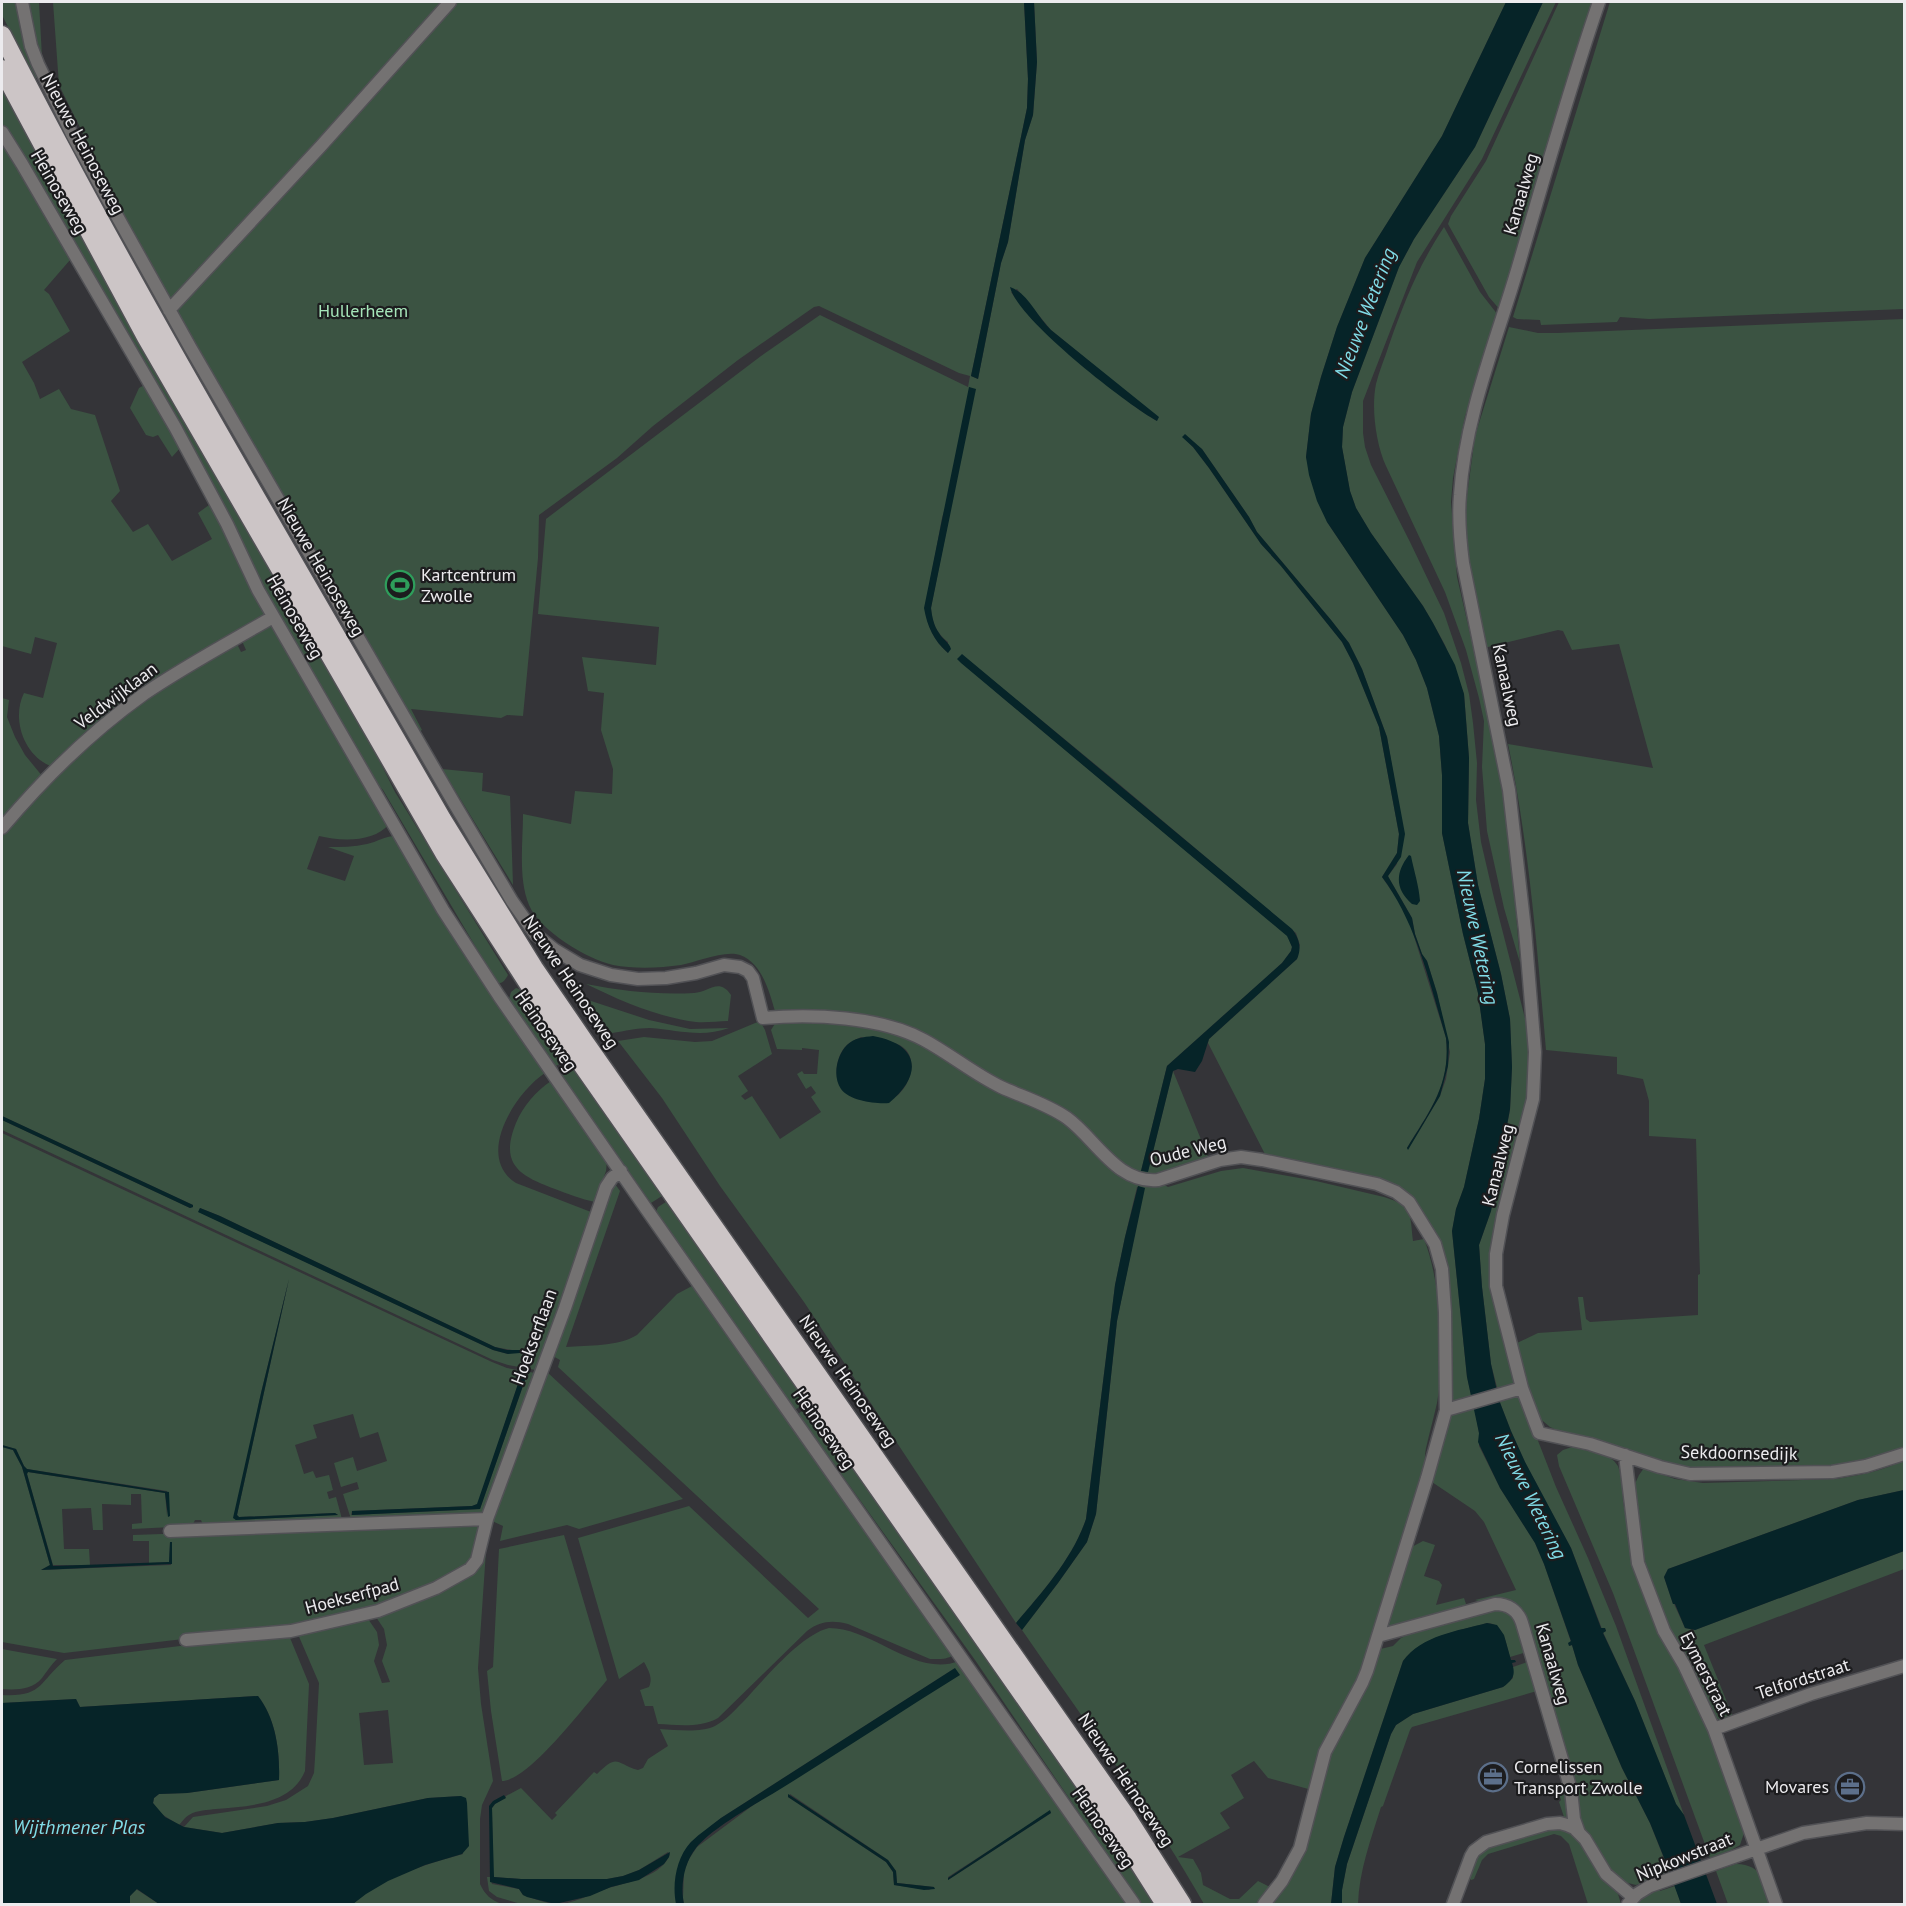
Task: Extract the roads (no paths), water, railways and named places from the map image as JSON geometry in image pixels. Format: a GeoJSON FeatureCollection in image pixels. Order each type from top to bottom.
{"type":"FeatureCollection","features":[{"type":"Feature","properties":{"kind":"highway","name":"Nieuwe Heinoseweg"},"geometry":{"type":"LineString","coordinates":[[2,35],[135,285],[442,819],[491,900],[584,1041],[1128,1819],[1182,1905]]}},
{"type":"Feature","properties":{"kind":"highway","name":"Nieuwe Heinoseweg"},"geometry":{"type":"LineString","coordinates":[[2,69],[146,337],[444,853],[583,1066],[1125,1841],[1165,1905]]}},
{"type":"Feature","properties":{"kind":"street"},"geometry":{"type":"LineString","coordinates":[[22,2],[31,46],[48,85],[71,132],[170,310],[450,2]]}},
{"type":"Feature","properties":{"kind":"street","name":"Kanaalweg"},"geometry":{"type":"LineString","coordinates":[[1537,1427],[1517,1390],[1496,1286],[1495,1271],[1503,1215],[1533,1099],[1535,1052],[1525,930],[1509,790],[1463,563],[1459,528],[1460,497],[1466,441],[1473,412],[1580,57],[1599,2]]}},
{"type":"Feature","properties":{"kind":"street","name":"Heinoseweg"},"geometry":{"type":"LineString","coordinates":[[2,132],[175,427],[227,524],[258,590],[448,919],[499,996],[1134,1905]]}},
{"type":"Feature","properties":{"kind":"street","name":"Oude Weg"},"geometry":{"type":"LineString","coordinates":[[170,310],[454,803],[512,901],[535,934],[555,950],[580,965],[611,975],[638,979],[666,978],[733,964],[748,971],[753,978],[763,1018],[862,1020],[904,1031],[923,1039],[1002,1087],[1069,1119],[1120,1168],[1140,1179],[1158,1180],[1220,1160],[1241,1157],[1377,1184],[1396,1192],[1415,1210],[1438,1253],[1452,1408]]}},
{"type":"Feature","properties":{"kind":"street","name":"Veldwijklaan"},"geometry":{"type":"LineString","coordinates":[[2,828],[45,779],[113,718],[169,678],[273,617]]}},
{"type":"Feature","properties":{"kind":"street","name":"Hoekserflaan"},"geometry":{"type":"LineString","coordinates":[[487,1521],[565,1308],[606,1187],[621,1171]]}},
{"type":"Feature","properties":{"kind":"street"},"geometry":{"type":"LineString","coordinates":[[1264,1905],[1282,1881],[1300,1848],[1325,1752],[1362,1683],[1427,1478],[1452,1408],[1517,1390]]}},
{"type":"Feature","properties":{"kind":"street","name":"Sekdoornsedijk"},"geometry":{"type":"LineString","coordinates":[[1537,1427],[1660,1467],[1690,1474],[1832,1472],[1866,1466],[1905,1454]]}},
{"type":"Feature","properties":{"kind":"street","name":"Eymerstraat"},"geometry":{"type":"LineString","coordinates":[[1625,1455],[1638,1563],[1664,1631],[1684,1665],[1714,1729],[1776,1905]]}},
{"type":"Feature","properties":{"kind":"street"},"geometry":{"type":"LineString","coordinates":[[170,1531],[487,1521]]}},
{"type":"Feature","properties":{"kind":"street","name":"Hoekserfpad"},"geometry":{"type":"LineString","coordinates":[[186,1640],[291,1631],[378,1611],[405,1601],[436,1588],[470,1569],[479,1555],[487,1521]]}},
{"type":"Feature","properties":{"kind":"street","name":"Kanaalweg"},"geometry":{"type":"LineString","coordinates":[[1378,1636],[1495,1604],[1505,1605],[1514,1610],[1521,1618],[1526,1634],[1571,1790],[1579,1833]]}},
{"type":"Feature","properties":{"kind":"street","name":"Telfordstraat"},"geometry":{"type":"LineString","coordinates":[[1714,1729],[1811,1694],[1905,1666]]}},
{"type":"Feature","properties":{"kind":"street"},"geometry":{"type":"LineString","coordinates":[[1453,1905],[1474,1851],[1486,1842],[1553,1823],[1567,1825],[1579,1833],[1606,1874],[1631,1901]]}},
{"type":"Feature","properties":{"kind":"street","name":"Nipkowstraat"},"geometry":{"type":"LineString","coordinates":[[1631,1901],[1644,1889],[1803,1833],[1867,1823],[1905,1824]]}},
{"type":"Feature","properties":{"kind":"water"},"geometry":{"type":"Polygon","coordinates":[[[1024,2],[1034,2],[1037,62],[1033,115],[1025,140],[1008,242],[1001,263],[978,379],[971,376],[1027,108],[1028,79],[1024,2]]]}},
{"type":"Feature","properties":{"kind":"water","name":"Nieuwe Wetering"},"geometry":{"type":"Polygon","coordinates":[[[1506,2],[1543,2],[1475,147],[1414,239],[1399,267],[1352,392],[1343,427],[1342,447],[1350,491],[1356,508],[1433,623],[1455,665],[1464,694],[1469,758],[1468,823],[1478,885],[1510,1019],[1512,1067],[1510,1109],[1491,1211],[1479,1245],[1491,1364],[1499,1400],[1525,1462],[1571,1548],[1601,1628],[1605,1628],[1606,1631],[1603,1633],[1635,1701],[1676,1804],[1684,1815],[1717,1904],[1681,1904],[1650,1823],[1622,1768],[1578,1665],[1572,1645],[1569,1646],[1568,1643],[1571,1641],[1535,1543],[1500,1488],[1478,1442],[1479,1433],[1467,1377],[1452,1231],[1479,1119],[1485,1079],[1485,1044],[1478,993],[1442,833],[1439,736],[1427,688],[1416,660],[1403,635],[1327,522],[1317,501],[1306,457],[1311,414],[1321,377],[1337,327],[1365,258],[1442,136],[1506,2]]]}},
{"type":"Feature","properties":{"kind":"water"},"geometry":{"type":"Polygon","coordinates":[[[1010,287],[1022,294],[1051,330],[1159,417],[1157,421],[1074,360],[1032,319],[1017,301],[1010,287]]]}},
{"type":"Feature","properties":{"kind":"water"},"geometry":{"type":"Polygon","coordinates":[[[969,387],[976,389],[931,608],[936,627],[951,649],[948,653],[932,633],[924,608],[969,387]]]}},
{"type":"Feature","properties":{"kind":"water"},"geometry":{"type":"Polygon","coordinates":[[[1185,434],[1202,449],[1257,532],[1349,643],[1362,669],[1387,737],[1405,834],[1401,857],[1388,876],[1412,918],[1415,934],[1427,961],[1437,993],[1449,1042],[1448,1066],[1440,1096],[1408,1150],[1407,1148],[1431,1109],[1442,1083],[1447,1054],[1446,1038],[1413,933],[1382,877],[1397,853],[1399,834],[1379,727],[1342,642],[1261,544],[1209,468],[1182,437],[1185,434]]]}},
{"type":"Feature","properties":{"kind":"water"},"geometry":{"type":"Polygon","coordinates":[[[962,654],[1292,929],[1298,940],[1297,959],[1209,1039],[1202,1061],[1195,1072],[1178,1069],[1173,1071],[1148,1172],[1141,1171],[1167,1066],[1282,963],[1292,947],[1287,936],[961,663],[957,659],[962,654]]]}},
{"type":"Feature","properties":{"kind":"water"},"geometry":{"type":"Polygon","coordinates":[[[1409,855],[1419,890],[1420,901],[1417,905],[1412,904],[1402,893],[1399,881],[1401,868],[1409,855]]]}},
{"type":"Feature","properties":{"kind":"water"},"geometry":{"type":"Polygon","coordinates":[[[873,1036],[900,1046],[908,1053],[911,1062],[908,1081],[889,1103],[856,1099],[845,1093],[838,1084],[836,1072],[838,1060],[844,1049],[856,1039],[873,1036]]]}},
{"type":"Feature","properties":{"kind":"water"},"geometry":{"type":"Polygon","coordinates":[[[2,1116],[193,1205],[193,1207],[190,1208],[2,1120],[2,1116]]]}},
{"type":"Feature","properties":{"kind":"water"},"geometry":{"type":"Polygon","coordinates":[[[1138,1186],[1145,1188],[1117,1321],[1096,1514],[1087,1542],[1022,1630],[1016,1623],[1065,1561],[1086,1519],[1115,1285],[1138,1186]]]}},
{"type":"Feature","properties":{"kind":"water"},"geometry":{"type":"Polygon","coordinates":[[[200,1208],[495,1347],[507,1350],[531,1350],[532,1352],[508,1354],[493,1350],[198,1212],[200,1208]]]}},
{"type":"Feature","properties":{"kind":"water"},"geometry":{"type":"Polygon","coordinates":[[[289,1279],[237,1515],[239,1517],[335,1513],[338,1515],[236,1520],[233,1518],[289,1279]]]}},
{"type":"Feature","properties":{"kind":"water"},"geometry":{"type":"Polygon","coordinates":[[[522,1376],[525,1380],[480,1509],[352,1515],[352,1511],[477,1504],[522,1376]]]}},
{"type":"Feature","properties":{"kind":"water"},"geometry":{"type":"Polygon","coordinates":[[[2,1445],[16,1449],[27,1469],[169,1492],[170,1516],[168,1517],[165,1493],[28,1472],[53,1566],[169,1562],[170,1542],[172,1542],[172,1564],[41,1570],[50,1565],[22,1467],[13,1450],[2,1447],[2,1445]]]}},
{"type":"Feature","properties":{"kind":"water"},"geometry":{"type":"Polygon","coordinates":[[[1904,1490],[1904,1551],[1695,1630],[1685,1628],[1673,1604],[1664,1577],[1668,1569],[1858,1500],[1904,1490]]]}},
{"type":"Feature","properties":{"kind":"water"},"geometry":{"type":"Polygon","coordinates":[[[1487,1623],[1497,1625],[1504,1635],[1511,1660],[1516,1662],[1512,1663],[1514,1674],[1503,1687],[1413,1714],[1396,1725],[1347,1864],[1342,1904],[1331,1904],[1335,1867],[1403,1661],[1420,1645],[1441,1635],[1487,1623]]]}},
{"type":"Feature","properties":{"kind":"water"},"geometry":{"type":"Polygon","coordinates":[[[955,1668],[960,1675],[713,1832],[692,1854],[683,1882],[684,1904],[676,1904],[676,1871],[686,1848],[698,1836],[721,1818],[955,1668]]]}},
{"type":"Feature","properties":{"kind":"water","name":"Wijthmener Plas"},"geometry":{"type":"Polygon","coordinates":[[[258,1696],[269,1715],[276,1736],[279,1780],[187,1793],[159,1794],[154,1798],[153,1803],[165,1817],[184,1827],[222,1833],[278,1823],[333,1818],[428,1798],[461,1796],[466,1798],[467,1803],[469,1846],[462,1854],[425,1865],[388,1881],[353,1904],[159,1904],[137,1889],[130,1896],[130,1904],[2,1904],[2,1703],[76,1699],[80,1707],[258,1696]]]}},
{"type":"Feature","properties":{"kind":"water"},"geometry":{"type":"Polygon","coordinates":[[[788,1794],[888,1860],[896,1871],[897,1883],[934,1887],[935,1889],[924,1890],[894,1885],[893,1872],[886,1862],[788,1797],[788,1794]]]}},
{"type":"Feature","properties":{"kind":"water"},"geometry":{"type":"Polygon","coordinates":[[[504,1795],[506,1798],[492,1808],[494,1877],[607,1879],[639,1870],[670,1852],[669,1857],[664,1864],[639,1880],[611,1887],[590,1896],[555,1904],[527,1897],[519,1889],[490,1882],[489,1806],[504,1795]]]}},
{"type":"Feature","properties":{"kind":"water"},"geometry":{"type":"Polygon","coordinates":[[[1050,1810],[1051,1813],[948,1880],[948,1878],[1050,1810]]]}},
{"type":"Feature","properties":{"kind":"place","name":"Kartcentrum Zwolle"},"geometry":{"type":"Point","coordinates":[400,585]}},
{"type":"Feature","properties":{"kind":"place","name":"Cornelissen Transport Zwolle"},"geometry":{"type":"Point","coordinates":[1493,1777]}},
{"type":"Feature","properties":{"kind":"place","name":"Movares"},"geometry":{"type":"Point","coordinates":[1850,1787]}},
{"type":"Feature","properties":{"kind":"park label","name":"Hullerheem"},"geometry":{"type":"Point","coordinates":[363,311]}}]}
